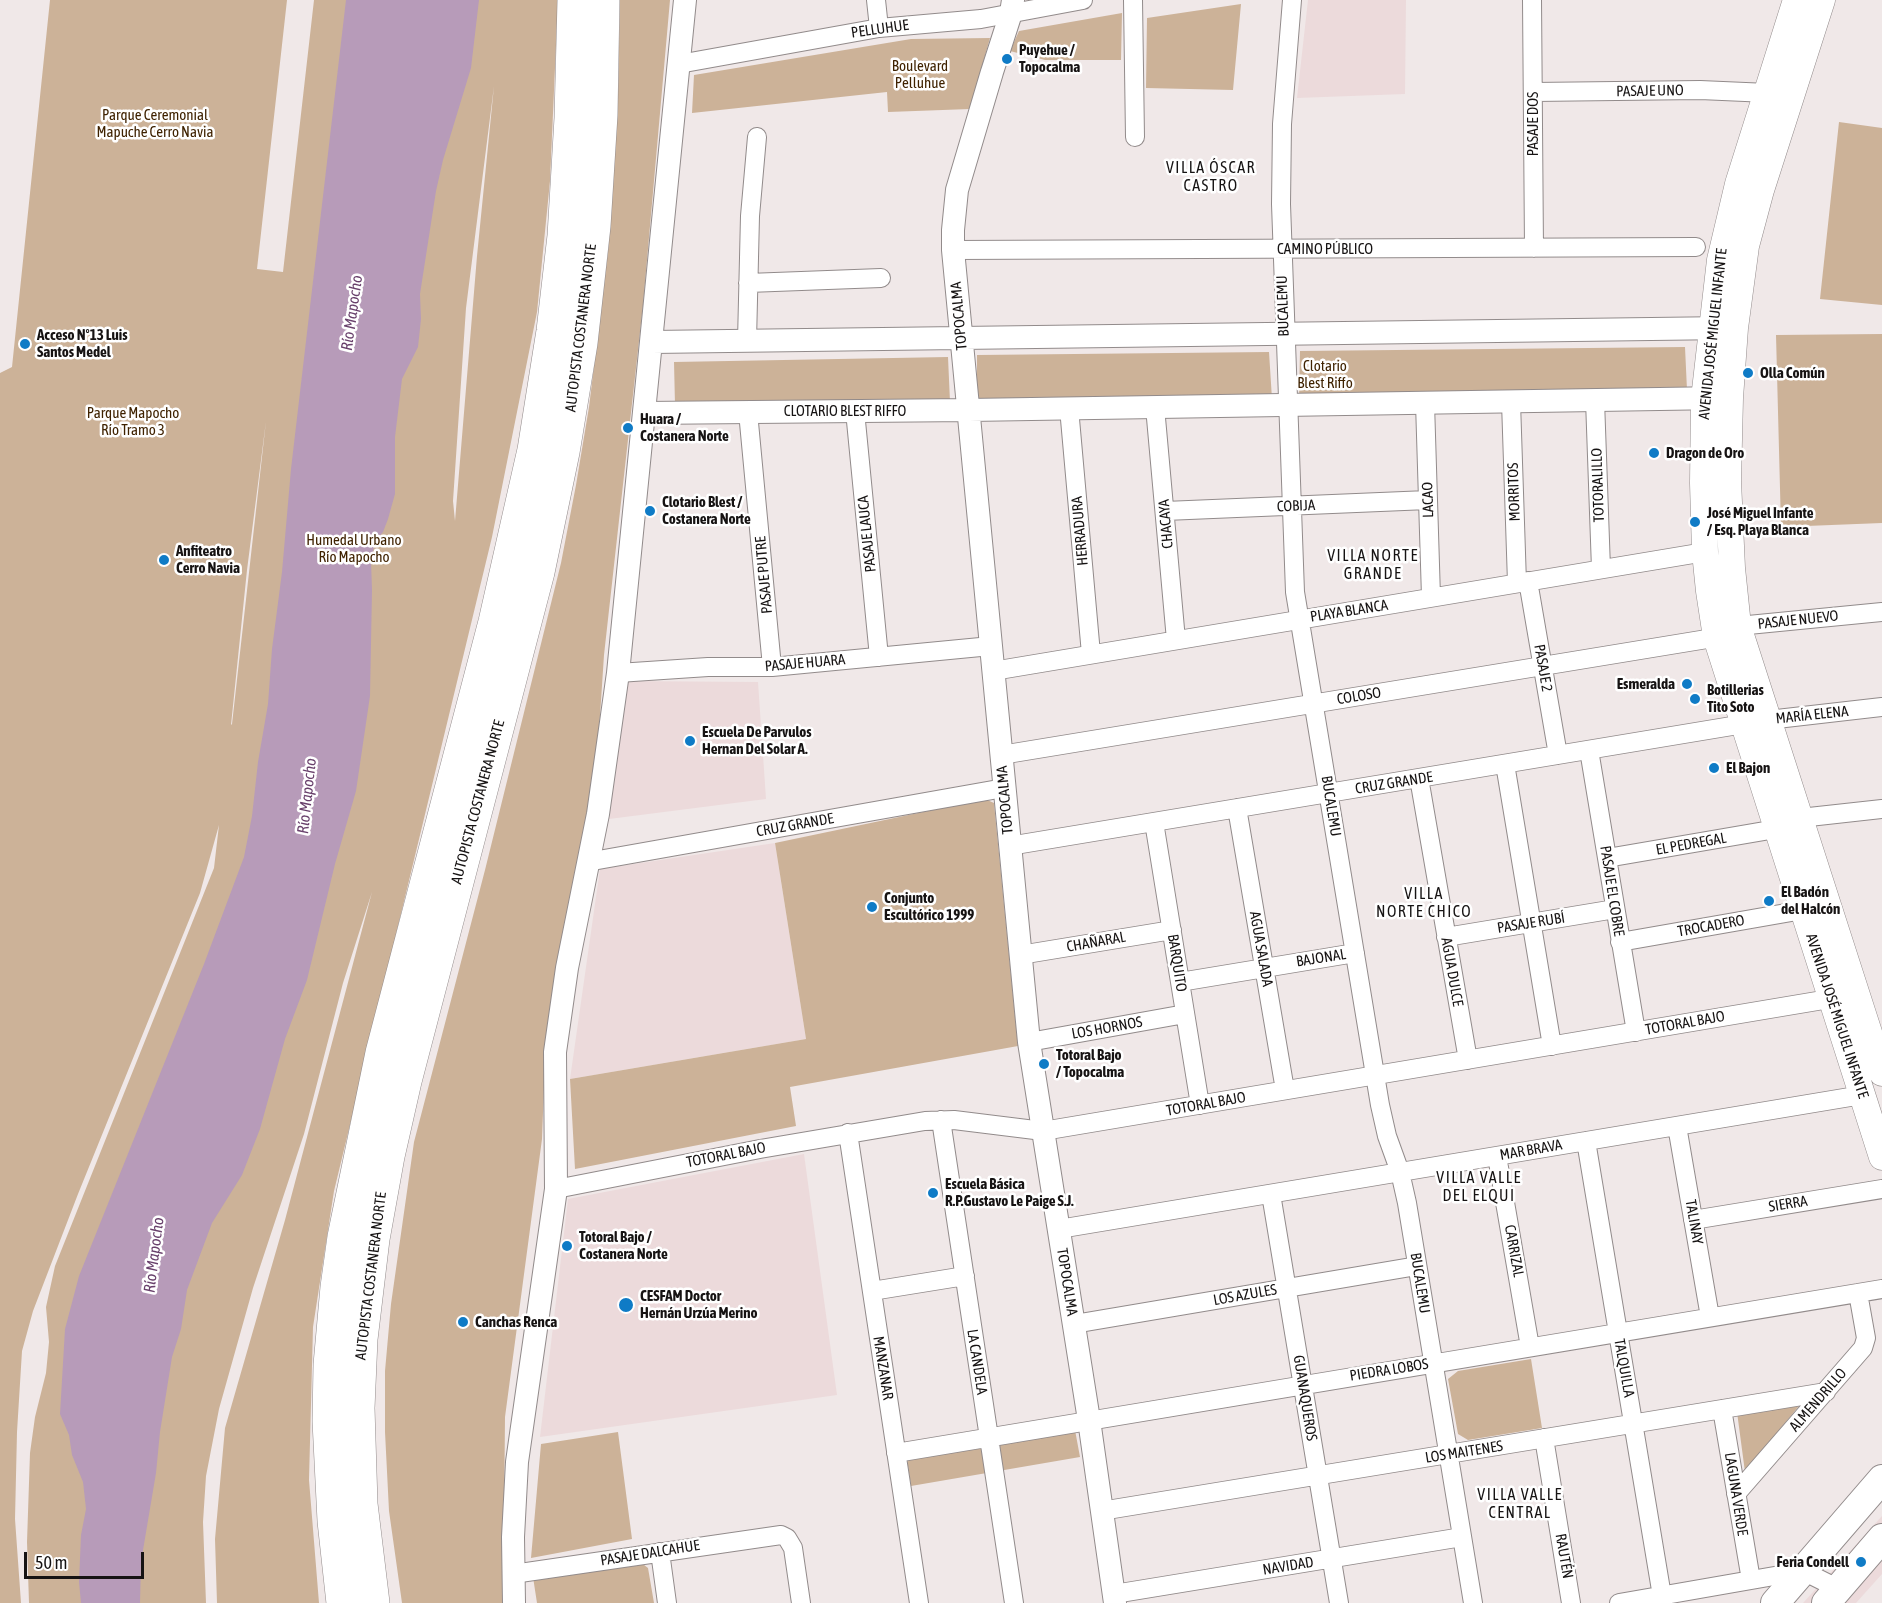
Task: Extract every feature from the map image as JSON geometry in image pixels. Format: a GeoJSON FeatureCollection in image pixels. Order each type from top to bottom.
{"type":"FeatureCollection","features":[{"type":"Feature","properties":{"kind":"highway","name":"AUTOPISTA COSTANERA NORTE"},"geometry":{"type":"LineString","coordinates":[[343,1603],[334,1521],[329,1421],[330,1365],[344,1237],[382,1053],[495,622],[534,450],[551,342],[564,236],[572,108],[574,0]]}},
{"type":"Feature","properties":{"kind":"highway","name":"AUTOPISTA COSTANERA NORTE"},"geometry":{"type":"LineString","coordinates":[[373,1603],[362,1516],[358,1408],[361,1339],[373,1239],[405,1081],[538,572],[563,452],[581,343],[593,236],[601,115],[603,0]]}},
{"type":"Feature","properties":{"kind":"main road","name":"AVENIDA JOSÉ MIGUEL INFANTE"},"geometry":{"type":"LineString","coordinates":[[1796,0],[1731,208],[1720,260],[1723,328],[1730,398],[1729,491],[1732,567],[1727,632],[1743,725],[1862,1095],[1878,1132],[1882,1157]]}},
{"type":"Feature","properties":{"kind":"main road","name":"AVENIDA JOSÉ MIGUEL INFANTE"},"geometry":{"type":"LineString","coordinates":[[1822,0],[1753,215],[1704,399],[1705,552],[1709,591],[1768,720],[1857,995],[1874,1025],[1882,1073]]}},
{"type":"Feature","properties":{"kind":"main road"},"geometry":{"type":"LineString","coordinates":[[1775,1603],[1882,1479]]}},
{"type":"Feature","properties":{"kind":"main road"},"geometry":{"type":"LineString","coordinates":[[1832,1596],[1882,1538]]}},
{"type":"Feature","properties":{"kind":"street"},"geometry":{"type":"LineString","coordinates":[[514,1603],[514,1507],[519,1441],[556,1189],[555,1052],[567,968],[598,814],[618,673],[685,0]]}},
{"type":"Feature","properties":{"kind":"street"},"geometry":{"type":"LineString","coordinates":[[876,0],[879,28]]}},
{"type":"Feature","properties":{"kind":"street","name":"PELLUHUE"},"geometry":{"type":"LineString","coordinates":[[678,64],[879,28],[963,22],[1012,7],[1083,0]]}},
{"type":"Feature","properties":{"kind":"street"},"geometry":{"type":"LineString","coordinates":[[1133,0],[1135,137]]}},
{"type":"Feature","properties":{"kind":"street","name":"BUCALEMU"},"geometry":{"type":"LineString","coordinates":[[1292,0],[1282,135],[1281,249],[1295,592],[1375,1075],[1385,1130],[1400,1172],[1407,1203],[1473,1603]]}},
{"type":"Feature","properties":{"kind":"street","name":"PASAJE DOS"},"geometry":{"type":"LineString","coordinates":[[1532,0],[1534,248]]}},
{"type":"Feature","properties":{"kind":"street","name":"TOPOCALMA"},"geometry":{"type":"LineString","coordinates":[[1012,7],[957,190],[953,250],[1029,1042],[1089,1420],[1114,1599]]}},
{"type":"Feature","properties":{"kind":"street","name":"PASAJE UNO"},"geometry":{"type":"LineString","coordinates":[[1533,92],[1700,90],[1768,93]]}},
{"type":"Feature","properties":{"kind":"street"},"geometry":{"type":"LineString","coordinates":[[747,341],[752,194],[757,137]]}},
{"type":"Feature","properties":{"kind":"street","name":"CAMINO PÚBLICO"},"geometry":{"type":"LineString","coordinates":[[953,250],[1696,247]]}},
{"type":"Feature","properties":{"kind":"street"},"geometry":{"type":"LineString","coordinates":[[748,283],[882,279]]}},
{"type":"Feature","properties":{"kind":"street"},"geometry":{"type":"LineString","coordinates":[[652,342],[1723,328]]}},
{"type":"Feature","properties":{"kind":"street","name":"CLOTARIO BLEST RIFFO"},"geometry":{"type":"LineString","coordinates":[[644,413],[1730,398]]}},
{"type":"Feature","properties":{"kind":"street","name":"TOTORALILLO"},"geometry":{"type":"LineString","coordinates":[[1595,400],[1601,569]]}},
{"type":"Feature","properties":{"kind":"street","name":"MORRITOS"},"geometry":{"type":"LineString","coordinates":[[1511,402],[1523,582]]}},
{"type":"Feature","properties":{"kind":"street","name":"LACAO"},"geometry":{"type":"LineString","coordinates":[[1425,403],[1431,597]]}},
{"type":"Feature","properties":{"kind":"street","name":"CHACAYA"},"geometry":{"type":"LineString","coordinates":[[1155,407],[1176,640]]}},
{"type":"Feature","properties":{"kind":"street","name":"HERRADURA"},"geometry":{"type":"LineString","coordinates":[[1069,408],[1091,654]]}},
{"type":"Feature","properties":{"kind":"street","name":"PASAJE LAUCA"},"geometry":{"type":"LineString","coordinates":[[855,411],[879,657]]}},
{"type":"Feature","properties":{"kind":"street","name":"PASAJE PUTRE"},"geometry":{"type":"LineString","coordinates":[[748,412],[772,667]]}},
{"type":"Feature","properties":{"kind":"street","name":"COBIJA"},"geometry":{"type":"LineString","coordinates":[[1165,511],[1428,500]]}},
{"type":"Feature","properties":{"kind":"street","name":"PLAYA BLANCA"},"geometry":{"type":"LineString","coordinates":[[993,671],[1705,552]]}},
{"type":"Feature","properties":{"kind":"street","name":"PASAJE 2"},"geometry":{"type":"LineString","coordinates":[[1523,582],[1543,666],[1558,755]]}},
{"type":"Feature","properties":{"kind":"street","name":"PASAJE NUEVO"},"geometry":{"type":"LineString","coordinates":[[1727,632],[1882,612]]}},
{"type":"Feature","properties":{"kind":"street","name":"COLOSO"},"geometry":{"type":"LineString","coordinates":[[1001,755],[1543,666],[1727,632]]}},
{"type":"Feature","properties":{"kind":"street","name":"PASAJE HUARA"},"geometry":{"type":"LineString","coordinates":[[618,673],[708,667],[772,667],[991,646]]}},
{"type":"Feature","properties":{"kind":"street","name":"MARÍA ELENA"},"geometry":{"type":"LineString","coordinates":[[1743,725],[1882,707]]}},
{"type":"Feature","properties":{"kind":"street","name":"CRUZ GRANDE"},"geometry":{"type":"LineString","coordinates":[[1010,846],[1743,725]]}},
{"type":"Feature","properties":{"kind":"street","name":"PASAJE EL COBRE"},"geometry":{"type":"LineString","coordinates":[[1589,750],[1636,1032]]}},
{"type":"Feature","properties":{"kind":"street"},"geometry":{"type":"LineString","coordinates":[[1505,764],[1552,1046]]}},
{"type":"Feature","properties":{"kind":"street","name":"AGUA DULCE"},"geometry":{"type":"LineString","coordinates":[[1419,778],[1467,1060]]}},
{"type":"Feature","properties":{"kind":"street","name":"CRUZ GRANDE"},"geometry":{"type":"LineString","coordinates":[[587,862],[1004,788]]}},
{"type":"Feature","properties":{"kind":"street","name":"AGUA SALADA"},"geometry":{"type":"LineString","coordinates":[[1237,808],[1285,1090]]}},
{"type":"Feature","properties":{"kind":"street","name":"EL PEDREGAL"},"geometry":{"type":"LineString","coordinates":[[1606,858],[1776,829],[1800,818],[1882,809]]}},
{"type":"Feature","properties":{"kind":"street","name":"BARQUITO"},"geometry":{"type":"LineString","coordinates":[[1154,822],[1200,1105]]}},
{"type":"Feature","properties":{"kind":"street","name":"PASAJE RUBÍ"},"geometry":{"type":"LineString","coordinates":[[1446,937],[1615,909]]}},
{"type":"Feature","properties":{"kind":"street","name":"TROCADERO"},"geometry":{"type":"LineString","coordinates":[[1620,942],[1803,910]]}},
{"type":"Feature","properties":{"kind":"street","name":"CHAÑARAL"},"geometry":{"type":"LineString","coordinates":[[1020,955],[1172,930]]}},
{"type":"Feature","properties":{"kind":"street","name":"BAJONAL"},"geometry":{"type":"LineString","coordinates":[[1180,982],[1355,953]]}},
{"type":"Feature","properties":{"kind":"street","name":"TOTORAL BAJO"},"geometry":{"type":"LineString","coordinates":[[556,1189],[848,1133],[941,1120],[1043,1131],[1857,995]]}},
{"type":"Feature","properties":{"kind":"street","name":"LOS HORNOS"},"geometry":{"type":"LineString","coordinates":[[1029,1042],[1185,1014]]}},
{"type":"Feature","properties":{"kind":"street","name":"MAR BRAVA"},"geometry":{"type":"LineString","coordinates":[[1059,1229],[1862,1095]]}},
{"type":"Feature","properties":{"kind":"street","name":"LA CANDELA"},"geometry":{"type":"LineString","coordinates":[[941,1120],[1014,1603]]}},
{"type":"Feature","properties":{"kind":"street","name":"TALINAY"},"geometry":{"type":"LineString","coordinates":[[1677,1126],[1710,1317]]}},
{"type":"Feature","properties":{"kind":"street","name":"MANZANAR"},"geometry":{"type":"LineString","coordinates":[[848,1133],[919,1603]]}},
{"type":"Feature","properties":{"kind":"street","name":"TALQUILLA"},"geometry":{"type":"LineString","coordinates":[[1586,1141],[1662,1596]]}},
{"type":"Feature","properties":{"kind":"street","name":"CARRIZAL"},"geometry":{"type":"LineString","coordinates":[[1497,1156],[1530,1347]]}},
{"type":"Feature","properties":{"kind":"street","name":"SIERRA"},"geometry":{"type":"LineString","coordinates":[[1693,1220],[1882,1189]]}},
{"type":"Feature","properties":{"kind":"street","name":"GUANAQUEROS"},"geometry":{"type":"LineString","coordinates":[[1271,1194],[1339,1603]]}},
{"type":"Feature","properties":{"kind":"street","name":"LOS AZULES"},"geometry":{"type":"LineString","coordinates":[[1074,1324],[1417,1266]]}},
{"type":"Feature","properties":{"kind":"street"},"geometry":{"type":"LineString","coordinates":[[872,1291],[965,1276]]}},
{"type":"Feature","properties":{"kind":"street","name":"PIEDRA LOBOS"},"geometry":{"type":"LineString","coordinates":[[896,1453],[1882,1289]]}},
{"type":"Feature","properties":{"kind":"street","name":"ALMENDRILLO"},"geometry":{"type":"LineString","coordinates":[[1736,1494],[1860,1352],[1865,1343],[1858,1293]]}},
{"type":"Feature","properties":{"kind":"street","name":"LOS MAITENES"},"geometry":{"type":"LineString","coordinates":[[1101,1511],[1826,1392]]}},
{"type":"Feature","properties":{"kind":"street","name":"LAGUNA VERDE"},"geometry":{"type":"LineString","coordinates":[[1722,1409],[1751,1580]]}},
{"type":"Feature","properties":{"kind":"street","name":"RAUTÉN"},"geometry":{"type":"LineString","coordinates":[[1544,1438],[1571,1603]]}},
{"type":"Feature","properties":{"kind":"street","name":"PASAJE DALCAHUE"},"geometry":{"type":"LineString","coordinates":[[513,1574],[775,1535],[787,1538],[793,1548],[801,1603]]}},
{"type":"Feature","properties":{"kind":"street","name":"NAVIDAD"},"geometry":{"type":"LineString","coordinates":[[1114,1599],[1332,1558],[1462,1537]]}},
{"type":"Feature","properties":{"kind":"street"},"geometry":{"type":"LineString","coordinates":[[660,1552],[667,1603]]}},
{"type":"Feature","properties":{"kind":"street"},"geometry":{"type":"LineString","coordinates":[[1619,1603],[1803,1571],[1832,1596]]}},
{"type":"Feature","properties":{"kind":"shaded area"},"geometry":{"type":"Polygon","coordinates":[[[1308,0],[1406,0],[1405,94],[1297,98],[1308,0]]]}},
{"type":"Feature","properties":{"kind":"shaded area","name":"Escuela De Parvulos Hernan Del Solar A."},"geometry":{"type":"Polygon","coordinates":[[[624,681],[758,682],[766,799],[609,819],[624,681]]]}},
{"type":"Feature","properties":{"kind":"shaded area"},"geometry":{"type":"Polygon","coordinates":[[[775,843],[806,1039],[570,1079],[600,869],[775,843]]]}},
{"type":"Feature","properties":{"kind":"shaded area"},"geometry":{"type":"Polygon","coordinates":[[[804,1154],[837,1395],[540,1437],[568,1199],[804,1154]]]}},
{"type":"Feature","properties":{"kind":"shaded area","name":"Feria Condell"},"geometry":{"type":"Polygon","coordinates":[[[1882,1516],[1882,1574],[1856,1603],[1803,1603],[1882,1516]]]}},
{"type":"Feature","properties":{"kind":"green space"},"geometry":{"type":"Polygon","coordinates":[[[50,0],[287,0],[257,269],[283,272],[314,0],[558,0],[550,181],[537,312],[492,537],[334,1191],[313,1327],[309,1480],[319,1603],[217,1603],[215,1539],[225,1428],[285,1220],[372,892],[343,983],[304,1134],[253,1288],[219,1409],[206,1476],[203,1522],[206,1603],[29,1603],[27,1542],[30,1453],[35,1417],[46,1373],[49,1342],[46,1307],[55,1266],[214,868],[219,825],[200,893],[33,1311],[22,1351],[17,1432],[15,1519],[21,1603],[0,1603],[0,373],[12,367],[50,0]],[[494,86],[466,308],[453,501],[455,521],[477,256],[494,86]],[[266,421],[247,570],[231,725],[232,724],[266,421]]]}},
{"type":"Feature","properties":{"kind":"green space"},"geometry":{"type":"Polygon","coordinates":[[[620,0],[670,0],[643,305],[604,655],[598,746],[590,806],[546,1034],[542,1139],[505,1417],[504,1519],[507,1603],[402,1603],[389,1511],[385,1432],[385,1371],[391,1304],[414,1142],[485,870],[561,563],[576,485],[589,407],[608,251],[618,95],[620,0]]]}},
{"type":"Feature","properties":{"kind":"green space"},"geometry":{"type":"Polygon","coordinates":[[[1241,4],[1233,90],[1146,88],[1147,18],[1241,4]]]}},
{"type":"Feature","properties":{"kind":"green space"},"geometry":{"type":"Polygon","coordinates":[[[1122,13],[1121,60],[1045,60],[1010,51],[1019,31],[1122,13]]]}},
{"type":"Feature","properties":{"kind":"green space","name":"Boulevard Pelluhue"},"geometry":{"type":"Polygon","coordinates":[[[990,38],[970,109],[888,112],[887,92],[692,113],[694,75],[911,39],[990,38]]]}},
{"type":"Feature","properties":{"kind":"green space"},"geometry":{"type":"Polygon","coordinates":[[[1839,122],[1882,128],[1882,305],[1820,299],[1839,122]]]}},
{"type":"Feature","properties":{"kind":"green space"},"geometry":{"type":"Polygon","coordinates":[[[1882,334],[1882,523],[1781,527],[1776,335],[1882,334]]]}},
{"type":"Feature","properties":{"kind":"green space","name":"Clotario Blest Riffo"},"geometry":{"type":"Polygon","coordinates":[[[1685,347],[1687,390],[1299,399],[1300,351],[1685,347]]]}},
{"type":"Feature","properties":{"kind":"green space","name":"Clotario Blest Riffo"},"geometry":{"type":"Polygon","coordinates":[[[1269,352],[1272,399],[977,401],[977,355],[1269,352]]]}},
{"type":"Feature","properties":{"kind":"green space"},"geometry":{"type":"Polygon","coordinates":[[[948,357],[950,402],[675,405],[674,362],[948,357]]]}},
{"type":"Feature","properties":{"kind":"green space"},"geometry":{"type":"Polygon","coordinates":[[[985,799],[994,803],[1018,1046],[790,1087],[796,1126],[575,1169],[570,1079],[806,1039],[775,843],[985,799]]]}},
{"type":"Feature","properties":{"kind":"green space"},"geometry":{"type":"Polygon","coordinates":[[[1531,1359],[1542,1428],[1468,1440],[1458,1434],[1448,1379],[1458,1371],[1531,1359]]]}},
{"type":"Feature","properties":{"kind":"green space"},"geometry":{"type":"Polygon","coordinates":[[[1803,1401],[1745,1472],[1737,1412],[1803,1401]]]}},
{"type":"Feature","properties":{"kind":"green space"},"geometry":{"type":"Polygon","coordinates":[[[1075,1430],[1080,1457],[911,1486],[907,1459],[1075,1430]]]}},
{"type":"Feature","properties":{"kind":"green space"},"geometry":{"type":"Polygon","coordinates":[[[618,1432],[632,1539],[531,1558],[541,1444],[618,1432]]]}},
{"type":"Feature","properties":{"kind":"green space"},"geometry":{"type":"Polygon","coordinates":[[[639,1561],[648,1568],[654,1603],[537,1603],[533,1577],[639,1561]]]}},
{"type":"Feature","properties":{"kind":"water","name":"Río Mapocho"},"geometry":{"type":"Polygon","coordinates":[[[346,0],[479,0],[471,68],[436,191],[420,294],[421,319],[418,347],[402,379],[395,437],[395,494],[383,532],[375,542],[371,561],[370,696],[356,791],[335,864],[307,980],[285,1039],[260,1129],[242,1175],[212,1223],[187,1290],[181,1329],[172,1357],[160,1432],[156,1473],[141,1562],[140,1603],[81,1603],[79,1582],[81,1535],[86,1509],[83,1482],[60,1414],[65,1329],[79,1276],[204,964],[244,857],[268,704],[291,469],[346,0]]]}},
{"type":"Feature","properties":{"kind":"place","name":"Puyehue / Topocalma"},"geometry":{"type":"Point","coordinates":[1007,59]}},
{"type":"Feature","properties":{"kind":"place","name":"Acceso N°13 Luis Santos Medel"},"geometry":{"type":"Point","coordinates":[25,344]}},
{"type":"Feature","properties":{"kind":"place","name":"Olla Común"},"geometry":{"type":"Point","coordinates":[1748,373]}},
{"type":"Feature","properties":{"kind":"place","name":"Huara / Costanera Norte"},"geometry":{"type":"Point","coordinates":[628,428]}},
{"type":"Feature","properties":{"kind":"place","name":"Dragon de Oro"},"geometry":{"type":"Point","coordinates":[1654,453]}},
{"type":"Feature","properties":{"kind":"place","name":"Clotario Blest / Costanera Norte"},"geometry":{"type":"Point","coordinates":[650,511]}},
{"type":"Feature","properties":{"kind":"place","name":"José Miguel Infante / Esq. Playa Blanca"},"geometry":{"type":"Point","coordinates":[1695,522]}},
{"type":"Feature","properties":{"kind":"place","name":"Anfiteatro Cerro Navia"},"geometry":{"type":"Point","coordinates":[164,560]}},
{"type":"Feature","properties":{"kind":"place","name":"Esmeralda"},"geometry":{"type":"Point","coordinates":[1687,684]}},
{"type":"Feature","properties":{"kind":"place","name":"Botillerias Tito Soto"},"geometry":{"type":"Point","coordinates":[1695,699]}},
{"type":"Feature","properties":{"kind":"place","name":"Escuela De Parvulos Hernan Del Solar A."},"geometry":{"type":"Point","coordinates":[690,741]}},
{"type":"Feature","properties":{"kind":"place","name":"El Bajon"},"geometry":{"type":"Point","coordinates":[1714,768]}},
{"type":"Feature","properties":{"kind":"place","name":"El Badón del Halcón"},"geometry":{"type":"Point","coordinates":[1769,901]}},
{"type":"Feature","properties":{"kind":"place","name":"Conjunto Escultórico 1999"},"geometry":{"type":"Point","coordinates":[872,907]}},
{"type":"Feature","properties":{"kind":"place","name":"Totoral Bajo / Topocalma"},"geometry":{"type":"Point","coordinates":[1044,1064]}},
{"type":"Feature","properties":{"kind":"place","name":"Escuela Básica R.P.Gustavo Le Paige S.J."},"geometry":{"type":"Point","coordinates":[933,1193]}},
{"type":"Feature","properties":{"kind":"place","name":"Totoral Bajo / Costanera Norte"},"geometry":{"type":"Point","coordinates":[567,1246]}},
{"type":"Feature","properties":{"kind":"place","name":"CESFAM Doctor Hernán Urzúa Merino"},"geometry":{"type":"Point","coordinates":[626,1305]}},
{"type":"Feature","properties":{"kind":"place","name":"Canchas Renca"},"geometry":{"type":"Point","coordinates":[463,1322]}},
{"type":"Feature","properties":{"kind":"place","name":"Feria Condell"},"geometry":{"type":"Point","coordinates":[1861,1562]}},
{"type":"Feature","properties":{"kind":"district","name":"VILLA ÓSCAR CASTRO"},"geometry":{"type":"Point","coordinates":[1211,177]}},
{"type":"Feature","properties":{"kind":"district","name":"VILLA NORTE GRANDE"},"geometry":{"type":"Point","coordinates":[1373,565]}},
{"type":"Feature","properties":{"kind":"district","name":"VILLA NORTE CHICO"},"geometry":{"type":"Point","coordinates":[1424,903]}},
{"type":"Feature","properties":{"kind":"district","name":"VILLA VALLE DEL ELQUI"},"geometry":{"type":"Point","coordinates":[1479,1187]}},
{"type":"Feature","properties":{"kind":"district","name":"VILLA VALLE CENTRAL"},"geometry":{"type":"Point","coordinates":[1520,1504]}},
{"type":"Feature","properties":{"kind":"park label","name":"Parque Ceremonial Mapuche Cerro Navia"},"geometry":{"type":"Point","coordinates":[155,124]}},
{"type":"Feature","properties":{"kind":"park label","name":"Parque Mapocho Río Tramo 3"},"geometry":{"type":"Point","coordinates":[133,422]}},
{"type":"Feature","properties":{"kind":"park label","name":"Humedal Urbano Río Mapocho"},"geometry":{"type":"Point","coordinates":[354,548]}}]}
